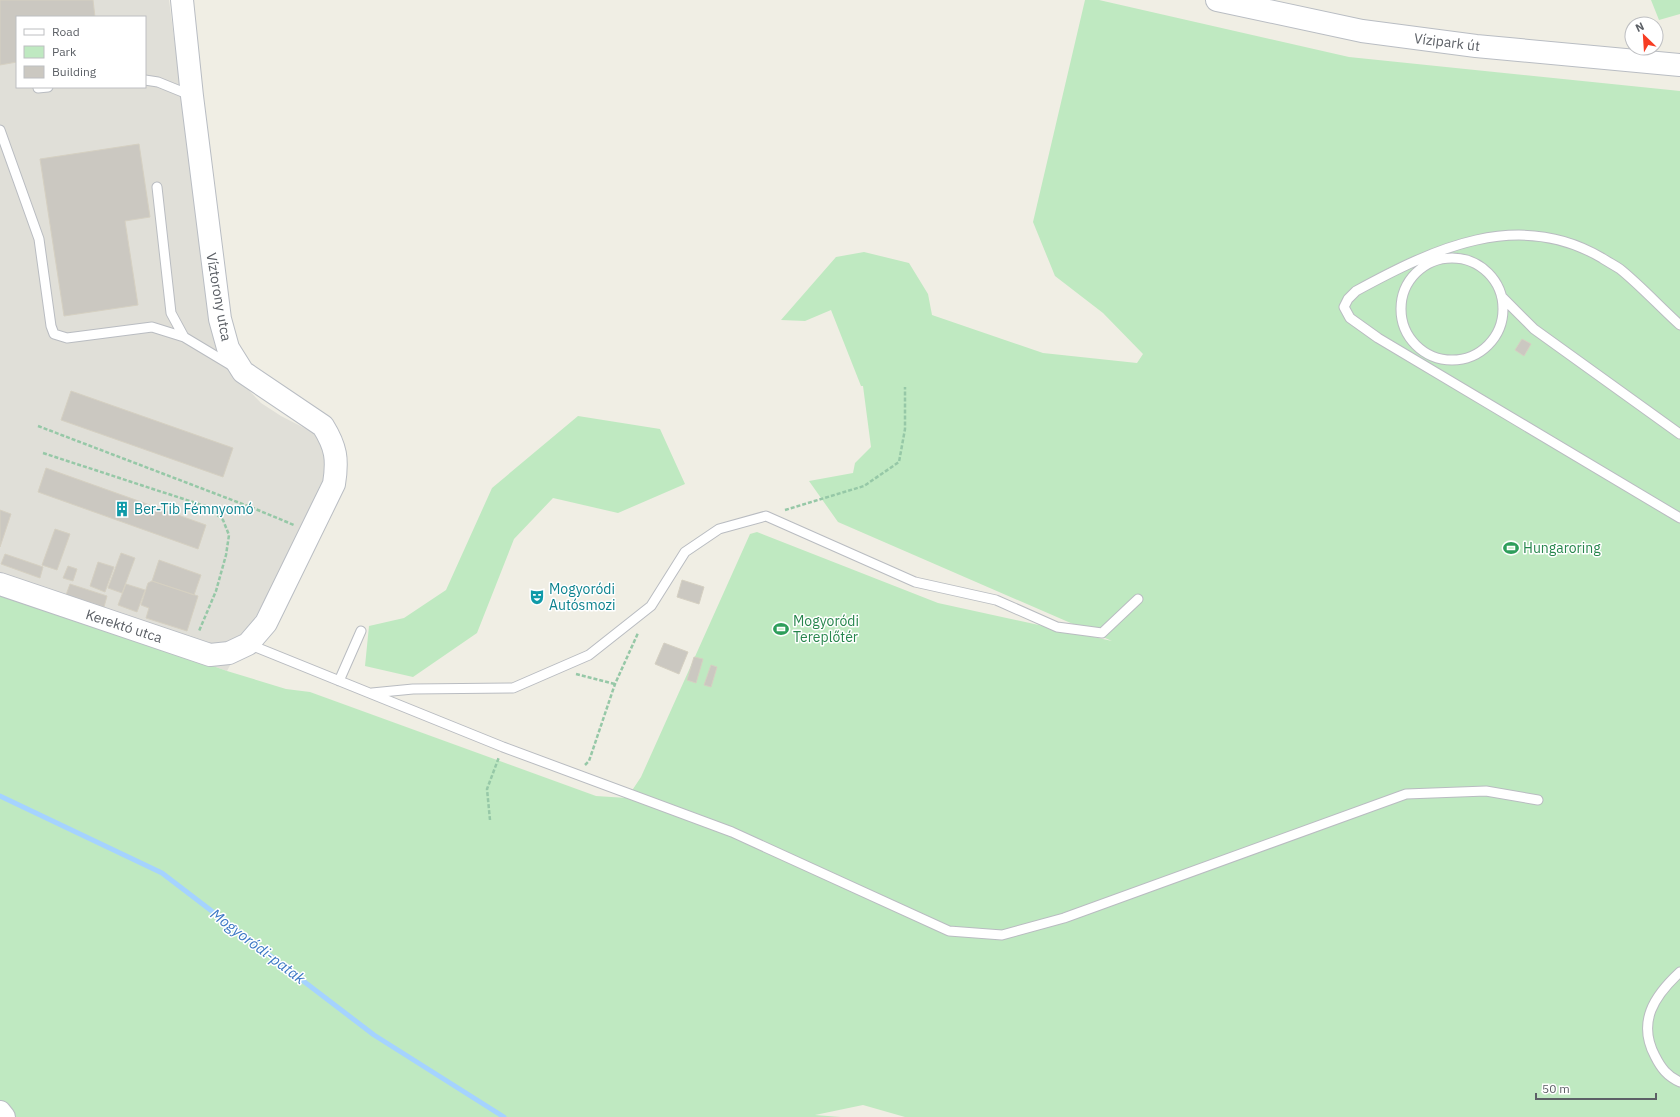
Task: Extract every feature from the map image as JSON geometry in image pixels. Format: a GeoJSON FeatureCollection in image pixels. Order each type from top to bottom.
{"type":"FeatureCollection","features":[{"type":"Feature","properties":{"kind":"street","name":"Víztorony utca"},"geometry":{"type":"LineString","coordinates":[[182,0],[192,96],[220,319],[228,348],[243,372],[322,426],[331,438],[335,450],[336,461],[334,484],[266,623],[248,644]]}},
{"type":"Feature","properties":{"kind":"street","name":"Vízipark út"},"geometry":{"type":"LineString","coordinates":[[1230,1],[1362,31],[1476,46],[1680,65]]}},
{"type":"Feature","properties":{"kind":"street","name":"Kerektó utca"},"geometry":{"type":"LineString","coordinates":[[0,584],[210,655],[229,653],[248,644]]}},
{"type":"Feature","properties":{"kind":"street"},"geometry":{"type":"LineString","coordinates":[[0,1112],[4,1117]]}},
{"type":"Feature","properties":{"kind":"lane"},"geometry":{"type":"LineString","coordinates":[[146,80],[158,82],[192,96]]}},
{"type":"Feature","properties":{"kind":"lane"},"geometry":{"type":"LineString","coordinates":[[0,130],[39,239],[50,326],[54,334],[67,338],[152,327],[184,337],[243,372]]}},
{"type":"Feature","properties":{"kind":"lane"},"geometry":{"type":"LineString","coordinates":[[157,187],[171,313],[184,337]]}},
{"type":"Feature","properties":{"kind":"lane"},"geometry":{"type":"LineString","coordinates":[[1680,325],[1620,269],[1590,251],[1566,240],[1539,235],[1510,234],[1485,238],[1427,256],[1356,291],[1348,299],[1344,307],[1350,318],[1378,338],[1680,518]]}},
{"type":"Feature","properties":{"kind":"lane"},"geometry":{"type":"LineString","coordinates":[[1502,297],[1503,314],[1499,330],[1489,344],[1475,355],[1459,360],[1442,359],[1426,353],[1413,342],[1404,328],[1401,311],[1403,294],[1410,279],[1422,267],[1437,260],[1454,257],[1470,261],[1485,269],[1496,282],[1502,297],[1534,329],[1680,434]]}},
{"type":"Feature","properties":{"kind":"lane"},"geometry":{"type":"LineString","coordinates":[[369,693],[418,688],[513,688],[588,655],[651,606],[685,552],[719,530],[766,516],[915,582],[996,600],[1057,627],[1102,633],[1138,598]]}},
{"type":"Feature","properties":{"kind":"lane"},"geometry":{"type":"LineString","coordinates":[[339,681],[361,631]]}},
{"type":"Feature","properties":{"kind":"lane"},"geometry":{"type":"LineString","coordinates":[[248,644],[503,747],[732,832],[949,931],[1002,935],[1064,918],[1406,794],[1486,791],[1538,800]]}},
{"type":"Feature","properties":{"kind":"lane"},"geometry":{"type":"LineString","coordinates":[[1680,972],[1658,997],[1650,1012],[1646,1032],[1652,1050],[1662,1070],[1680,1082]]}},
{"type":"Feature","properties":{"kind":"path"},"geometry":{"type":"LineString","coordinates":[[766,516],[864,486],[899,462],[906,429],[905,387]]}},
{"type":"Feature","properties":{"kind":"path"},"geometry":{"type":"LineString","coordinates":[[38,426],[253,508],[311,532]]}},
{"type":"Feature","properties":{"kind":"path"},"geometry":{"type":"LineString","coordinates":[[43,453],[208,507],[223,520],[229,535],[226,555],[216,591],[192,648]]}},
{"type":"Feature","properties":{"kind":"path"},"geometry":{"type":"LineString","coordinates":[[576,774],[589,761],[615,684],[651,606]]}},
{"type":"Feature","properties":{"kind":"path"},"geometry":{"type":"LineString","coordinates":[[556,669],[615,684]]}},
{"type":"Feature","properties":{"kind":"path"},"geometry":{"type":"LineString","coordinates":[[490,820],[487,790],[503,747]]}},
{"type":"Feature","properties":{"kind":"shaded area"},"geometry":{"type":"Polygon","coordinates":[[[0,0],[169,0],[210,310],[242,383],[261,403],[281,416],[316,434],[329,455],[331,474],[227,671],[0,590],[0,0]]]}},
{"type":"Feature","properties":{"kind":"green space"},"geometry":{"type":"Polygon","coordinates":[[[1085,0],[1099,0],[1349,57],[1680,91],[1680,1117],[905,1117],[863,1105],[815,1115],[841,1117],[0,1117],[0,590],[227,671],[286,689],[310,692],[596,796],[627,798],[641,777],[750,534],[757,532],[938,603],[1112,641],[838,522],[809,481],[853,473],[855,463],[871,447],[863,386],[861,386],[831,310],[805,321],[781,320],[836,257],[864,252],[909,263],[928,294],[932,315],[1043,353],[1137,363],[1143,354],[1103,313],[1055,276],[1033,222],[1085,0]]]}},
{"type":"Feature","properties":{"kind":"green space"},"geometry":{"type":"Polygon","coordinates":[[[1651,0],[1680,0],[1680,14],[1664,19],[1664,16],[1657,16],[1651,0]]]}},
{"type":"Feature","properties":{"kind":"green space"},"geometry":{"type":"Polygon","coordinates":[[[578,416],[660,429],[685,484],[618,513],[553,498],[514,539],[477,633],[413,677],[365,666],[369,626],[404,618],[446,590],[492,488],[578,416]]]}},
{"type":"Feature","properties":{"kind":"building"},"geometry":{"type":"Polygon","coordinates":[[[0,0],[93,0],[95,16],[16,16],[16,62],[0,65],[0,0]]]}},
{"type":"Feature","properties":{"kind":"building"},"geometry":{"type":"Polygon","coordinates":[[[139,144],[150,217],[125,221],[138,305],[64,316],[40,159],[139,144]]]}},
{"type":"Feature","properties":{"kind":"building"},"geometry":{"type":"Polygon","coordinates":[[[1522,339],[1531,344],[1524,356],[1515,350],[1522,339]]]}},
{"type":"Feature","properties":{"kind":"building"},"geometry":{"type":"Polygon","coordinates":[[[71,391],[233,448],[223,477],[61,420],[71,391]]]}},
{"type":"Feature","properties":{"kind":"building","name":"Ber-Tib Fémnyomó"},"geometry":{"type":"Polygon","coordinates":[[[46,468],[206,525],[198,549],[38,492],[46,468]]]}},
{"type":"Feature","properties":{"kind":"building"},"geometry":{"type":"Polygon","coordinates":[[[0,510],[11,514],[0,547],[0,510]]]}},
{"type":"Feature","properties":{"kind":"building"},"geometry":{"type":"Polygon","coordinates":[[[55,529],[70,534],[57,570],[42,565],[55,529]]]}},
{"type":"Feature","properties":{"kind":"building"},"geometry":{"type":"Polygon","coordinates":[[[121,553],[135,558],[122,593],[108,588],[121,553]]]}},
{"type":"Feature","properties":{"kind":"building"},"geometry":{"type":"Polygon","coordinates":[[[5,554],[43,567],[40,578],[1,564],[5,554]]]}},
{"type":"Feature","properties":{"kind":"building"},"geometry":{"type":"Polygon","coordinates":[[[159,560],[201,575],[194,595],[152,581],[159,560]]]}},
{"type":"Feature","properties":{"kind":"building"},"geometry":{"type":"Polygon","coordinates":[[[98,562],[114,567],[105,592],[90,586],[98,562]]]}},
{"type":"Feature","properties":{"kind":"building"},"geometry":{"type":"Polygon","coordinates":[[[68,566],[77,569],[73,581],[63,578],[68,566]]]}},
{"type":"Feature","properties":{"kind":"building"},"geometry":{"type":"Polygon","coordinates":[[[682,580],[704,587],[699,604],[677,597],[682,580]]]}},
{"type":"Feature","properties":{"kind":"building"},"geometry":{"type":"Polygon","coordinates":[[[152,581],[198,596],[187,631],[146,618],[149,608],[141,605],[148,583],[152,581]]]}},
{"type":"Feature","properties":{"kind":"building"},"geometry":{"type":"Polygon","coordinates":[[[70,584],[107,596],[104,607],[66,595],[70,584]]]}},
{"type":"Feature","properties":{"kind":"building"},"geometry":{"type":"Polygon","coordinates":[[[126,584],[145,590],[137,612],[118,605],[126,584]]]}},
{"type":"Feature","properties":{"kind":"building"},"geometry":{"type":"Polygon","coordinates":[[[664,643],[688,652],[679,674],[655,664],[664,643]]]}},
{"type":"Feature","properties":{"kind":"building"},"geometry":{"type":"Polygon","coordinates":[[[694,657],[703,659],[696,683],[687,680],[694,657]]]}},
{"type":"Feature","properties":{"kind":"building"},"geometry":{"type":"Polygon","coordinates":[[[711,665],[717,667],[711,687],[704,685],[711,665]]]}},
{"type":"Feature","properties":{"kind":"waterway","name":"Mogyoródi-patak"},"geometry":{"type":"LineString","coordinates":[[0,796],[162,873],[374,1035],[504,1117]]}},
{"type":"Feature","properties":{"kind":"place","name":"Ber-Tib Fémnyomó"},"geometry":{"type":"Point","coordinates":[122,509]}},
{"type":"Feature","properties":{"kind":"place","name":"Hungaroring"},"geometry":{"type":"Point","coordinates":[1511,548]}},
{"type":"Feature","properties":{"kind":"place","name":"Mogyoródi Autósmozi"},"geometry":{"type":"Point","coordinates":[537,597]}},
{"type":"Feature","properties":{"kind":"place","name":"Mogyoródi Tereplőtér"},"geometry":{"type":"Point","coordinates":[781,629]}}]}
